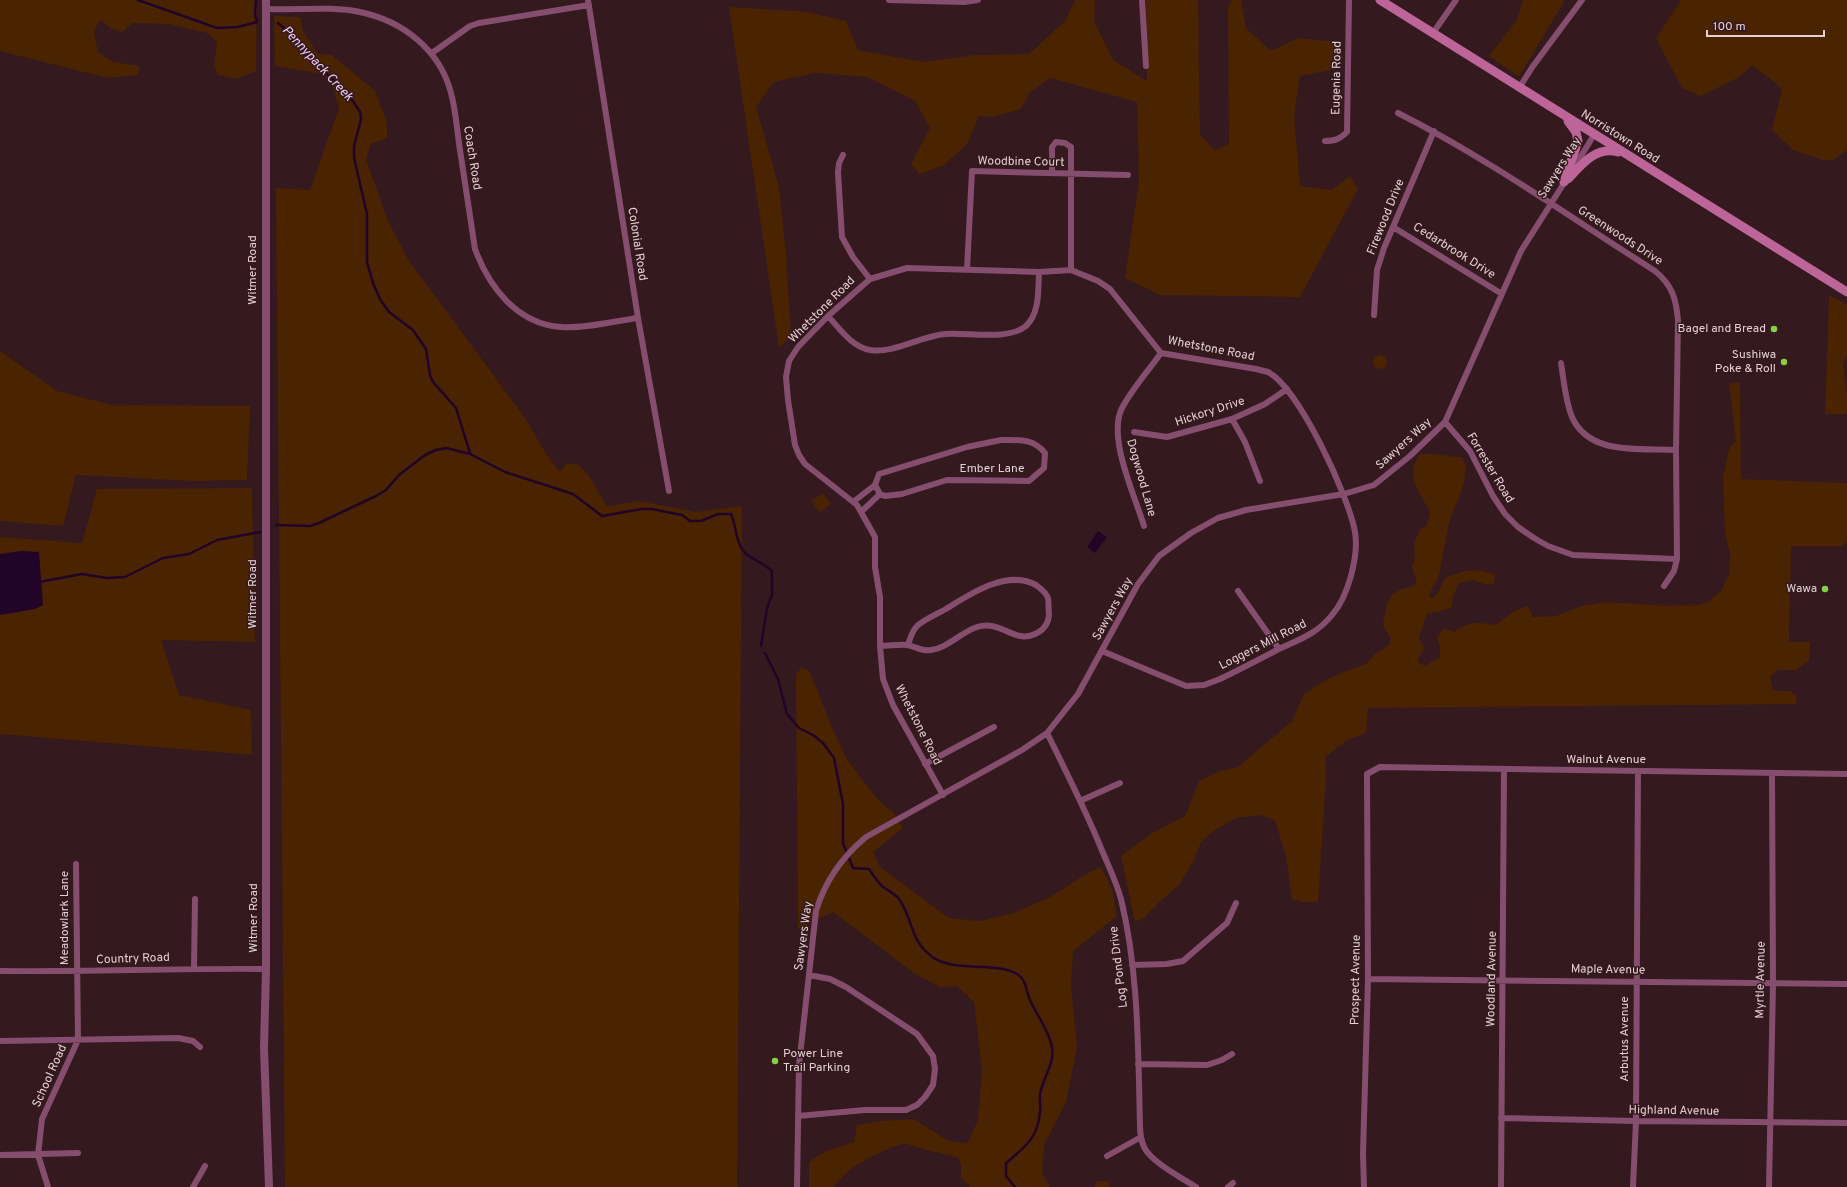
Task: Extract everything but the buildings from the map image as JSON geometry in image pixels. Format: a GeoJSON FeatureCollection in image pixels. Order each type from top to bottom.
{"type":"FeatureCollection","features":[{"type":"Feature","properties":{"kind":"main road","name":"Norristown Road"},"geometry":{"type":"LineString","coordinates":[[1380,0],[1847,292]]}},
{"type":"Feature","properties":{"kind":"main road"},"geometry":{"type":"LineString","coordinates":[[1560,113],[1574,128],[1578,136],[1574,155],[1564,182]]}},
{"type":"Feature","properties":{"kind":"main road"},"geometry":{"type":"LineString","coordinates":[[1564,182],[1586,160],[1596,154],[1606,151],[1626,154]]}},
{"type":"Feature","properties":{"kind":"street","name":"Witmer Road"},"geometry":{"type":"LineString","coordinates":[[266,0],[266,969],[264,1048],[269,1187]]}},
{"type":"Feature","properties":{"kind":"street"},"geometry":{"type":"LineString","coordinates":[[889,0],[964,2],[978,0]]}},
{"type":"Feature","properties":{"kind":"street"},"geometry":{"type":"LineString","coordinates":[[1142,0],[1146,66]]}},
{"type":"Feature","properties":{"kind":"street","name":"Eugenia Road"},"geometry":{"type":"LineString","coordinates":[[1325,141],[1333,141],[1342,137],[1347,132],[1349,0]]}},
{"type":"Feature","properties":{"kind":"street"},"geometry":{"type":"LineString","coordinates":[[1433,33],[1456,0]]}},
{"type":"Feature","properties":{"kind":"street"},"geometry":{"type":"LineString","coordinates":[[1519,88],[1533,66],[1582,0]]}},
{"type":"Feature","properties":{"kind":"street"},"geometry":{"type":"LineString","coordinates":[[432,53],[470,26],[479,23],[588,2]]}},
{"type":"Feature","properties":{"kind":"street","name":"Colonial Road"},"geometry":{"type":"LineString","coordinates":[[588,2],[638,318],[670,491]]}},
{"type":"Feature","properties":{"kind":"street","name":"Coach Road"},"geometry":{"type":"LineString","coordinates":[[266,9],[346,10],[360,12],[376,16],[405,30],[432,53],[442,69],[451,92],[475,249],[482,268],[497,291],[512,307],[521,313],[546,324],[560,327],[638,318]]}},
{"type":"Feature","properties":{"kind":"street","name":"Greenwoods Drive"},"geometry":{"type":"LineString","coordinates":[[1398,113],[1434,131],[1551,204],[1655,271],[1671,288],[1677,304],[1678,320],[1676,450],[1677,559],[1674,571],[1664,586]]}},
{"type":"Feature","properties":{"kind":"street","name":"Firewood Drive"},"geometry":{"type":"LineString","coordinates":[[1374,315],[1378,270],[1384,248],[1434,131]]}},
{"type":"Feature","properties":{"kind":"street","name":"Sawyers Way"},"geometry":{"type":"LineString","coordinates":[[797,1187],[799,1065],[816,911],[821,894],[840,862],[866,837],[1022,750],[1047,733],[1078,694],[1138,584],[1159,556],[1191,533],[1218,518],[1246,510],[1344,494],[1374,485],[1410,456],[1445,422],[1521,251],[1594,135]]}},
{"type":"Feature","properties":{"kind":"street","name":"Woodbine Court"},"geometry":{"type":"LineString","coordinates":[[1052,173],[1052,147],[1056,142],[1065,143],[1071,147],[1071,270]]}},
{"type":"Feature","properties":{"kind":"street"},"geometry":{"type":"LineString","coordinates":[[843,155],[838,163],[842,237],[852,257],[870,278]]}},
{"type":"Feature","properties":{"kind":"street","name":"Woodbine Court"},"geometry":{"type":"LineString","coordinates":[[967,270],[972,171],[1128,175]]}},
{"type":"Feature","properties":{"kind":"street","name":"Cedarbrook Drive"},"geometry":{"type":"LineString","coordinates":[[1393,227],[1502,294]]}},
{"type":"Feature","properties":{"kind":"street","name":"Whetstone Road"},"geometry":{"type":"LineString","coordinates":[[943,794],[893,705],[883,679],[880,646],[880,597],[875,567],[875,537],[857,505],[806,464],[799,455],[795,445],[788,400],[786,377],[790,361],[798,347],[828,316],[870,278],[906,268],[1039,272],[1071,270],[1098,281],[1110,290],[1161,353],[1268,372],[1287,390],[1303,414],[1336,473],[1344,494]]}},
{"type":"Feature","properties":{"kind":"street"},"geometry":{"type":"LineString","coordinates":[[828,316],[857,345],[869,350],[892,348],[947,333],[1012,333],[1025,327],[1035,314],[1039,272]]}},
{"type":"Feature","properties":{"kind":"street","name":"Dogwood Lane"},"geometry":{"type":"LineString","coordinates":[[1144,526],[1118,447],[1117,426],[1122,409],[1128,398],[1161,353]]}},
{"type":"Feature","properties":{"kind":"street"},"geometry":{"type":"LineString","coordinates":[[1561,363],[1567,401],[1572,417],[1576,425],[1588,436],[1610,448],[1676,450]]}},
{"type":"Feature","properties":{"kind":"street","name":"Hickory Drive"},"geometry":{"type":"LineString","coordinates":[[1134,432],[1167,437],[1232,419],[1265,404],[1287,390]]}},
{"type":"Feature","properties":{"kind":"street"},"geometry":{"type":"LineString","coordinates":[[1232,419],[1245,442],[1260,481]]}},
{"type":"Feature","properties":{"kind":"street","name":"Forrester Road"},"geometry":{"type":"LineString","coordinates":[[1445,422],[1470,451],[1493,496],[1505,514],[1518,527],[1534,538],[1548,546],[1573,555],[1677,559]]}},
{"type":"Feature","properties":{"kind":"street","name":"Ember Lane"},"geometry":{"type":"LineString","coordinates":[[853,502],[875,485],[879,474],[967,447],[1001,440],[1023,440],[1038,445],[1045,453],[1044,468],[1029,481],[947,480],[902,494],[885,496],[880,494]]}},
{"type":"Feature","properties":{"kind":"street"},"geometry":{"type":"LineString","coordinates":[[861,512],[880,494],[875,485]]}},
{"type":"Feature","properties":{"kind":"street","name":"Loggers Mill Road"},"geometry":{"type":"LineString","coordinates":[[1102,651],[1186,686],[1204,685],[1220,679],[1315,632],[1333,614],[1344,594],[1354,562],[1355,533],[1344,494]]}},
{"type":"Feature","properties":{"kind":"street"},"geometry":{"type":"LineString","coordinates":[[880,646],[908,645],[917,649],[931,650],[978,627],[996,626],[1016,636],[1026,637],[1043,629],[1049,620],[1048,597],[1041,588],[1030,582],[1014,580],[997,583],[960,600],[922,622],[916,627],[908,645]]}},
{"type":"Feature","properties":{"kind":"street"},"geometry":{"type":"LineString","coordinates":[[1238,591],[1279,649]]}},
{"type":"Feature","properties":{"kind":"street"},"geometry":{"type":"LineString","coordinates":[[925,764],[994,726]]}},
{"type":"Feature","properties":{"kind":"street","name":"Log Pond Drive"},"geometry":{"type":"LineString","coordinates":[[1047,733],[1080,801],[1113,875],[1120,898],[1132,965],[1141,1137],[1144,1148],[1149,1155],[1196,1187]]}},
{"type":"Feature","properties":{"kind":"street","name":"Walnut Avenue"},"geometry":{"type":"LineString","coordinates":[[1367,774],[1380,768],[1847,774]]}},
{"type":"Feature","properties":{"kind":"street","name":"Woodland Avenue"},"geometry":{"type":"LineString","coordinates":[[1501,1187],[1504,770]]}},
{"type":"Feature","properties":{"kind":"street","name":"Arbutus Avenue"},"geometry":{"type":"LineString","coordinates":[[1633,1187],[1636,1121],[1638,771]]}},
{"type":"Feature","properties":{"kind":"street","name":"Prospect Avenue"},"geometry":{"type":"LineString","coordinates":[[1364,1187],[1368,979],[1367,774]]}},
{"type":"Feature","properties":{"kind":"street","name":"Myrtle Avenue"},"geometry":{"type":"LineString","coordinates":[[1769,1187],[1773,984],[1772,774]]}},
{"type":"Feature","properties":{"kind":"street"},"geometry":{"type":"LineString","coordinates":[[1080,801],[1120,783]]}},
{"type":"Feature","properties":{"kind":"street","name":"Meadowlark Lane"},"geometry":{"type":"LineString","coordinates":[[76,864],[76,972]]}},
{"type":"Feature","properties":{"kind":"street"},"geometry":{"type":"LineString","coordinates":[[194,968],[195,899]]}},
{"type":"Feature","properties":{"kind":"street"},"geometry":{"type":"LineString","coordinates":[[1132,965],[1167,964],[1183,961],[1227,923],[1236,903]]}},
{"type":"Feature","properties":{"kind":"street","name":"Country Road"},"geometry":{"type":"LineString","coordinates":[[0,971],[76,972],[194,968],[266,969]]}},
{"type":"Feature","properties":{"kind":"street","name":"School Road"},"geometry":{"type":"LineString","coordinates":[[48,1187],[38,1154],[42,1120],[78,1040],[76,972]]}},
{"type":"Feature","properties":{"kind":"street"},"geometry":{"type":"LineString","coordinates":[[798,1116],[865,1110],[906,1110],[917,1105],[925,1098],[933,1085],[935,1069],[933,1056],[916,1034],[846,987],[830,979],[809,975]]}},
{"type":"Feature","properties":{"kind":"street","name":"Maple Avenue"},"geometry":{"type":"LineString","coordinates":[[1368,979],[1503,979],[1847,984]]}},
{"type":"Feature","properties":{"kind":"street"},"geometry":{"type":"LineString","coordinates":[[0,1041],[178,1038],[193,1041],[200,1047]]}},
{"type":"Feature","properties":{"kind":"street"},"geometry":{"type":"LineString","coordinates":[[1138,1064],[1207,1065],[1222,1060],[1232,1054]]}},
{"type":"Feature","properties":{"kind":"street","name":"Highland Avenue"},"geometry":{"type":"LineString","coordinates":[[1501,1118],[1847,1123]]}},
{"type":"Feature","properties":{"kind":"street"},"geometry":{"type":"LineString","coordinates":[[1106,1156],[1141,1137]]}},
{"type":"Feature","properties":{"kind":"street"},"geometry":{"type":"LineString","coordinates":[[0,1155],[78,1153]]}},
{"type":"Feature","properties":{"kind":"street"},"geometry":{"type":"LineString","coordinates":[[193,1187],[205,1166]]}},
{"type":"Feature","properties":{"kind":"street"},"geometry":{"type":"LineString","coordinates":[[1228,1187],[1234,1183]]}},
{"type":"Feature","properties":{"kind":"shaded area"},"geometry":{"type":"Polygon","coordinates":[[[0,0],[257,0],[256,71],[236,79],[218,75],[214,66],[217,42],[207,33],[168,24],[132,23],[122,32],[110,28],[100,20],[94,31],[98,52],[113,62],[139,66],[139,75],[108,78],[0,51],[0,0]]]}},
{"type":"Feature","properties":{"kind":"shaded area"},"geometry":{"type":"Polygon","coordinates":[[[1075,0],[1095,0],[1094,21],[1113,60],[1147,81],[1146,0],[1198,0],[1200,134],[1215,151],[1229,143],[1228,8],[1232,0],[1241,0],[1246,28],[1271,51],[1298,38],[1338,42],[1336,69],[1300,76],[1294,115],[1300,186],[1331,190],[1350,176],[1358,189],[1300,297],[1160,295],[1125,278],[1139,181],[1137,102],[1050,78],[1030,92],[1021,109],[994,117],[979,116],[967,144],[944,165],[920,174],[911,164],[930,128],[915,101],[867,77],[815,73],[774,82],[756,107],[779,187],[786,254],[791,336],[779,348],[729,7],[808,12],[846,21],[858,50],[923,62],[975,55],[1029,54],[1065,21],[1075,0]]]}},
{"type":"Feature","properties":{"kind":"shaded area"},"geometry":{"type":"Polygon","coordinates":[[[1523,0],[1565,0],[1519,77],[1489,56],[1517,20],[1523,0]]]}},
{"type":"Feature","properties":{"kind":"shaded area"},"geometry":{"type":"Polygon","coordinates":[[[1681,0],[1847,0],[1847,150],[1833,160],[1823,160],[1793,150],[1772,130],[1782,89],[1753,65],[1739,77],[1701,96],[1682,88],[1656,38],[1681,0]]]}},
{"type":"Feature","properties":{"kind":"shaded area"},"geometry":{"type":"Polygon","coordinates":[[[274,16],[300,17],[304,33],[318,54],[332,55],[375,91],[387,123],[387,138],[371,144],[366,159],[388,221],[409,261],[523,415],[545,452],[560,472],[567,463],[579,465],[589,476],[607,506],[639,501],[696,512],[742,506],[737,1187],[285,1187],[276,188],[310,190],[339,108],[333,88],[323,74],[275,66],[274,16]]]}},
{"type":"Feature","properties":{"kind":"shaded area"},"geometry":{"type":"Polygon","coordinates":[[[1829,295],[1847,305],[1847,356],[1843,364],[1847,395],[1847,414],[1825,414],[1829,295]]]}},
{"type":"Feature","properties":{"kind":"shaded area"},"geometry":{"type":"Polygon","coordinates":[[[0,351],[57,391],[112,405],[250,406],[247,480],[193,481],[76,475],[63,526],[0,521],[0,351]]]}},
{"type":"Feature","properties":{"kind":"shaded area"},"geometry":{"type":"Polygon","coordinates":[[[1377,355],[1383,355],[1387,359],[1387,365],[1383,369],[1377,369],[1373,365],[1373,359],[1377,355]]]}},
{"type":"Feature","properties":{"kind":"shaded area"},"geometry":{"type":"Polygon","coordinates":[[[1740,382],[1741,479],[1847,483],[1847,542],[1841,546],[1791,546],[1789,642],[1810,642],[1809,661],[1796,670],[1778,670],[1770,677],[1773,691],[1790,691],[1797,696],[1796,704],[1368,708],[1366,733],[1347,740],[1325,757],[1326,778],[1318,902],[1302,902],[1292,899],[1286,857],[1275,820],[1260,815],[1236,818],[1215,830],[1201,842],[1194,860],[1179,885],[1159,902],[1145,917],[1135,922],[1121,856],[1154,832],[1185,816],[1199,781],[1219,771],[1238,767],[1292,721],[1304,694],[1324,681],[1366,664],[1375,654],[1389,645],[1391,639],[1383,625],[1387,605],[1395,593],[1413,586],[1417,582],[1412,567],[1415,559],[1414,543],[1420,530],[1427,525],[1430,512],[1414,483],[1413,468],[1419,454],[1462,457],[1466,468],[1464,484],[1449,523],[1439,575],[1429,595],[1432,599],[1439,591],[1445,578],[1458,573],[1475,570],[1488,572],[1495,575],[1494,583],[1487,585],[1473,580],[1459,583],[1453,596],[1452,607],[1437,612],[1427,613],[1419,638],[1424,648],[1417,662],[1425,666],[1440,657],[1440,647],[1437,637],[1445,628],[1454,632],[1473,623],[1495,625],[1517,610],[1528,606],[1533,617],[1556,616],[1581,606],[1605,602],[1670,606],[1698,605],[1708,602],[1721,591],[1729,574],[1730,554],[1725,533],[1723,477],[1729,449],[1736,440],[1729,384],[1740,382]]]}},
{"type":"Feature","properties":{"kind":"shaded area"},"geometry":{"type":"Polygon","coordinates":[[[252,488],[255,642],[161,640],[179,695],[251,710],[252,755],[0,734],[0,537],[82,543],[97,489],[252,488]]]}},
{"type":"Feature","properties":{"kind":"shaded area"},"geometry":{"type":"Polygon","coordinates":[[[823,493],[831,504],[820,512],[811,501],[823,493]]]}},
{"type":"Feature","properties":{"kind":"shaded area"},"geometry":{"type":"Polygon","coordinates":[[[1098,531],[1107,537],[1095,553],[1087,547],[1098,531]]]}},
{"type":"Feature","properties":{"kind":"shaded area"},"geometry":{"type":"Polygon","coordinates":[[[21,551],[39,552],[43,605],[35,609],[0,615],[0,554],[21,551]]]}},
{"type":"Feature","properties":{"kind":"shaded area"},"geometry":{"type":"Polygon","coordinates":[[[802,667],[810,672],[833,730],[848,761],[879,801],[893,812],[903,828],[873,852],[880,867],[949,918],[979,921],[1014,913],[1050,897],[1086,874],[1101,867],[1112,889],[1117,916],[1073,951],[1071,987],[1077,1047],[1066,1102],[1044,1145],[1042,1173],[1050,1187],[970,1187],[961,1178],[961,1164],[957,1157],[904,1143],[865,1160],[848,1172],[834,1187],[809,1187],[809,1162],[826,1151],[854,1142],[857,1125],[880,1121],[914,1119],[947,1140],[967,1144],[978,1120],[982,1070],[974,1002],[957,986],[940,987],[915,974],[833,912],[798,929],[796,674],[802,667]]]}},
{"type":"Feature","properties":{"kind":"shaded area"},"geometry":{"type":"Polygon","coordinates":[[[1097,1181],[1108,1181],[1110,1187],[1095,1187],[1097,1181]]]}},
{"type":"Feature","properties":{"kind":"waterway"},"geometry":{"type":"LineString","coordinates":[[138,0],[217,28],[238,27],[257,22],[255,15],[256,0]]}},
{"type":"Feature","properties":{"kind":"waterway","name":"Pennypack Creek"},"geometry":{"type":"LineString","coordinates":[[278,23],[293,36],[298,47],[347,92],[360,112],[361,119],[354,146],[354,158],[367,214],[367,262],[373,283],[380,299],[389,312],[413,330],[426,349],[430,375],[433,382],[456,408],[470,453]]}},
{"type":"Feature","properties":{"kind":"waterway","name":"Pennypack Creek"},"geometry":{"type":"LineString","coordinates":[[276,525],[310,526],[319,523],[376,496],[386,490],[399,475],[425,455],[436,450],[446,448],[470,454],[505,472],[573,494],[602,516],[642,509],[652,509],[682,515],[690,521],[701,521],[718,514],[731,514],[739,544],[742,549],[745,553],[772,571],[772,595],[767,608],[761,646]]}},
{"type":"Feature","properties":{"kind":"waterway"},"geometry":{"type":"LineString","coordinates":[[39,582],[82,574],[107,578],[125,577],[163,558],[189,554],[217,540],[260,532]]}},
{"type":"Feature","properties":{"kind":"waterway","name":"Pennypack Creek"},"geometry":{"type":"LineString","coordinates":[[765,653],[778,679],[787,714],[799,728],[813,735],[823,743],[834,758],[843,804],[843,843],[853,868],[869,869],[882,886],[899,899],[907,914],[915,936],[919,943],[931,956],[950,964],[1008,970],[1020,976],[1024,982],[1030,1000],[1046,1029],[1052,1047],[1052,1059],[1040,1094],[1040,1110],[1037,1129],[1025,1147],[1006,1163],[1006,1176],[1015,1187]]}},
{"type":"Feature","properties":{"kind":"place","name":"Bagel and Bread"},"geometry":{"type":"Point","coordinates":[1774,329]}},
{"type":"Feature","properties":{"kind":"place","name":"Sushiwa Poke & Roll"},"geometry":{"type":"Point","coordinates":[1784,362]}},
{"type":"Feature","properties":{"kind":"place","name":"Wawa"},"geometry":{"type":"Point","coordinates":[1825,589]}},
{"type":"Feature","properties":{"kind":"place","name":"Power Line Trail Parking"},"geometry":{"type":"Point","coordinates":[775,1061]}}]}
